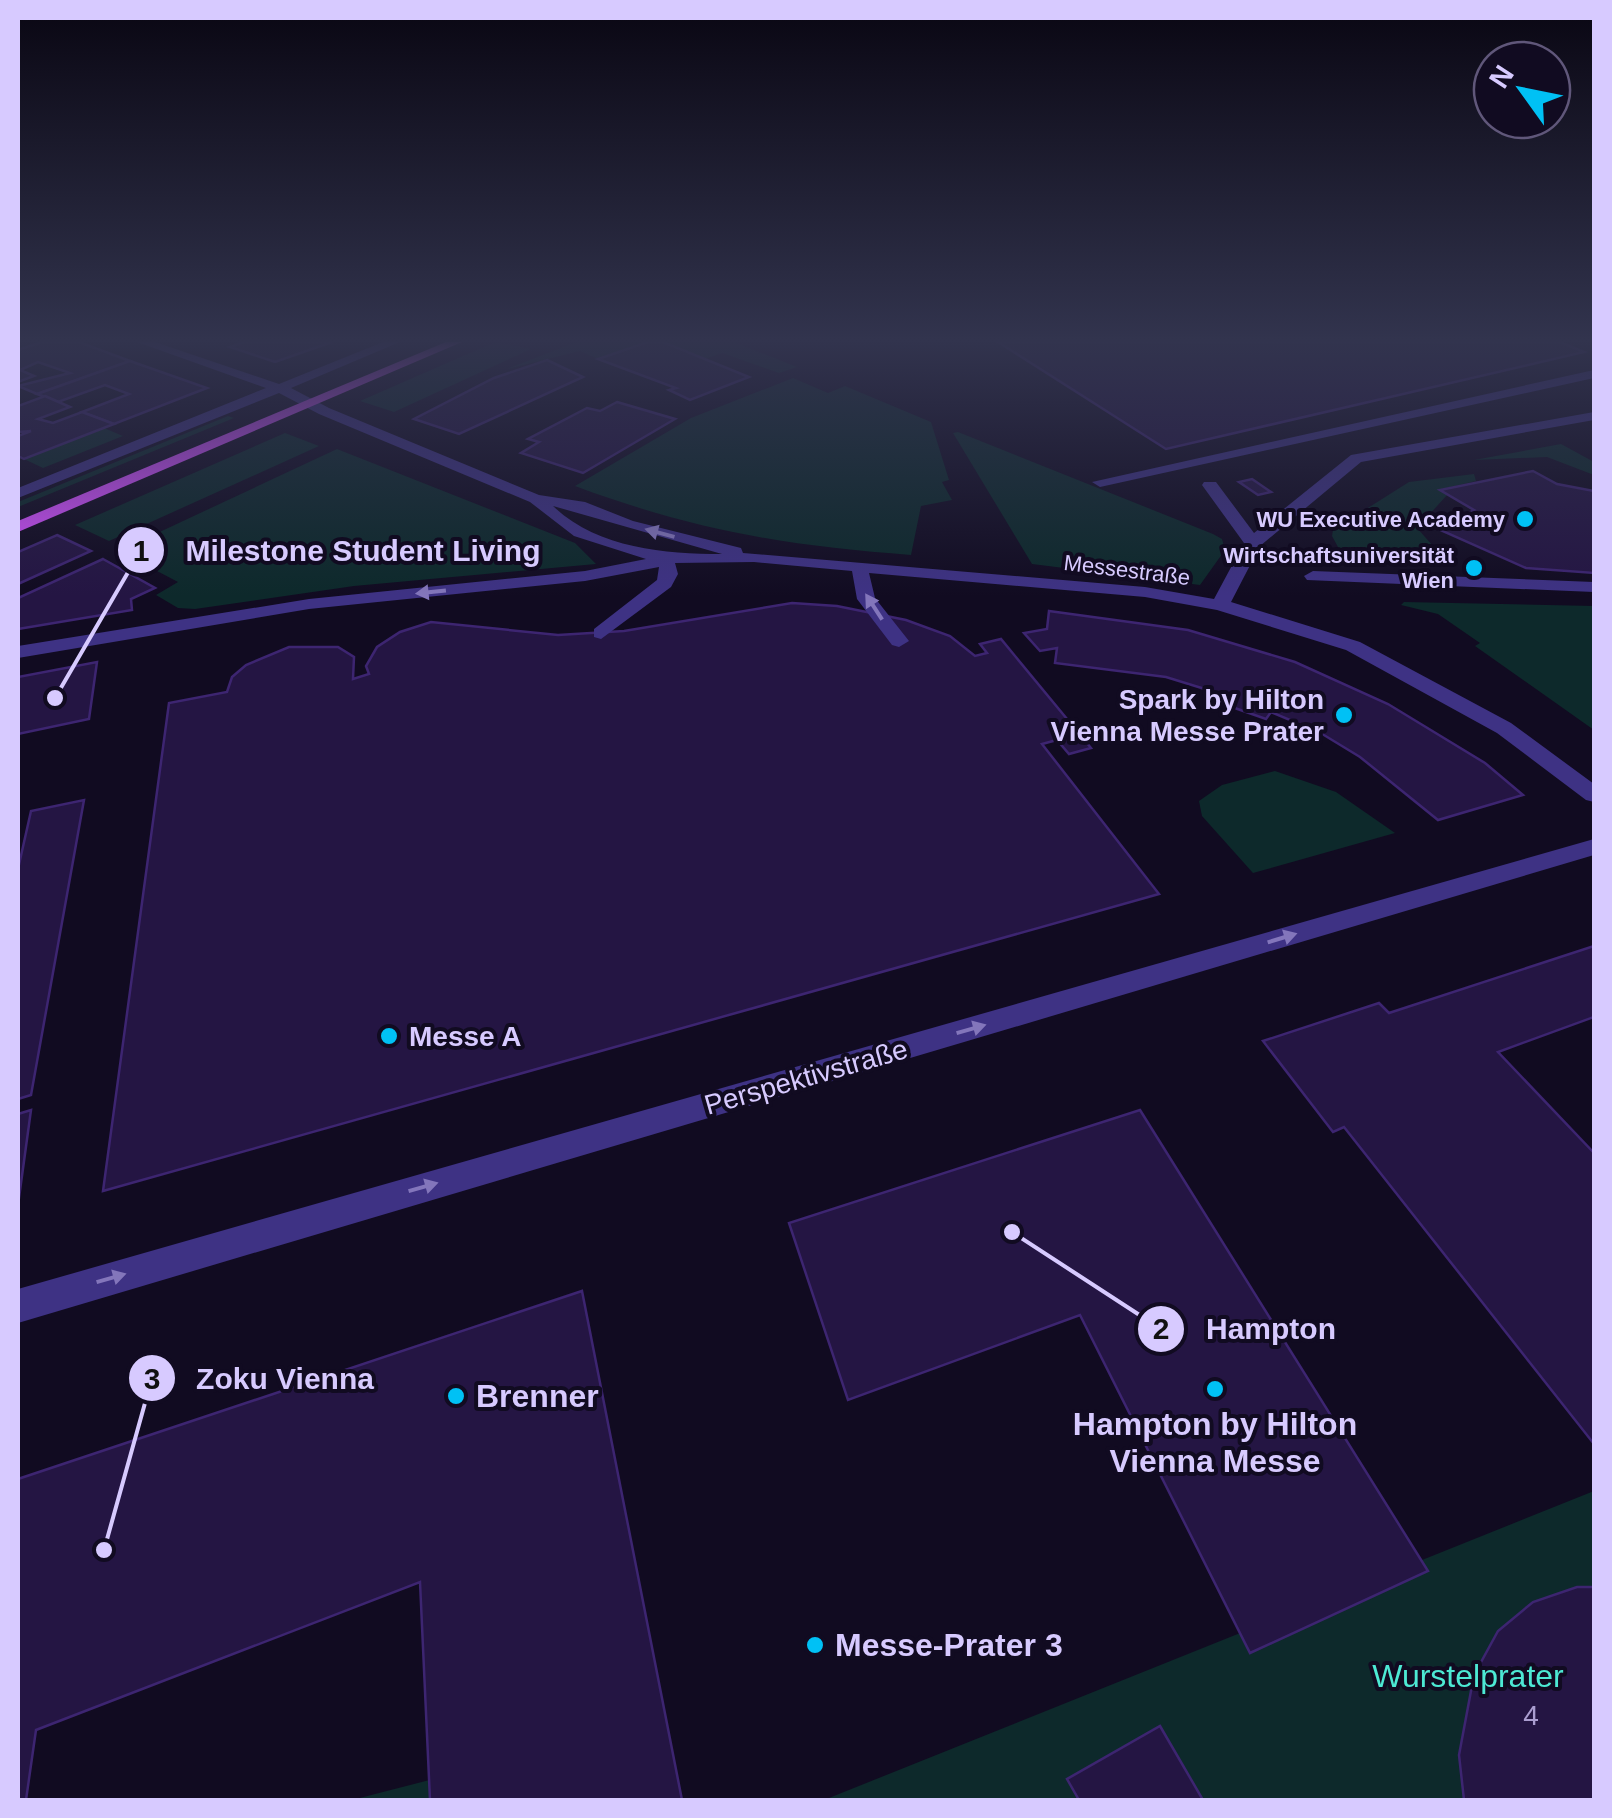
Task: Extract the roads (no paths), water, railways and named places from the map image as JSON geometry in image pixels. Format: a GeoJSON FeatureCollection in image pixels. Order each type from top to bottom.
{"type":"FeatureCollection","features":[{"type":"Feature","properties":{"kind":"main road"},"geometry":{"type":"LineString","coordinates":[[18,527],[258,427]]}},
{"type":"Feature","properties":{"kind":"street"},"geometry":{"type":"LineString","coordinates":[[18,493],[182,427]]}},
{"type":"Feature","properties":{"kind":"street"},"geometry":{"type":"LineString","coordinates":[[366,427],[536,500],[579,505],[627,524],[754,558]]}},
{"type":"Feature","properties":{"kind":"street"},"geometry":{"type":"LineString","coordinates":[[1100,482],[1352,427]]}},
{"type":"Feature","properties":{"kind":"street"},"geometry":{"type":"LineString","coordinates":[[1220,605],[1253,542],[1356,458],[1533,427]]}},
{"type":"Feature","properties":{"kind":"street"},"geometry":{"type":"LineString","coordinates":[[1210,485],[1253,542]]}},
{"type":"Feature","properties":{"kind":"street"},"geometry":{"type":"LineString","coordinates":[[536,500],[552,519],[666,560]]}},
{"type":"Feature","properties":{"kind":"street","name":"Messestraße"},"geometry":{"type":"LineString","coordinates":[[666,560],[710,563],[754,558],[1145,592],[1220,605],[1352,646],[1504,728],[1594,795]]}},
{"type":"Feature","properties":{"kind":"street"},"geometry":{"type":"LineString","coordinates":[[601,632],[665,583],[669,574],[666,560]]}},
{"type":"Feature","properties":{"kind":"street"},"geometry":{"type":"LineString","coordinates":[[18,652],[310,604],[586,576],[666,560]]}},
{"type":"Feature","properties":{"kind":"street"},"geometry":{"type":"LineString","coordinates":[[860,569],[866,598],[898,641]]}},
{"type":"Feature","properties":{"kind":"street"},"geometry":{"type":"LineString","coordinates":[[1313,576],[1594,587]]}},
{"type":"Feature","properties":{"kind":"street","name":"Perspektivstraße"},"geometry":{"type":"LineString","coordinates":[[18,1306],[1594,846]]}},
{"type":"Feature","properties":{"kind":"place","name":"WU Executive Academy"},"geometry":{"type":"Point","coordinates":[1525,519]}},
{"type":"Feature","properties":{"kind":"place","name":"Wirtschaftsuniversität Wien"},"geometry":{"type":"Point","coordinates":[1474,568]}},
{"type":"Feature","properties":{"kind":"place","name":"Milestone Student Living"},"geometry":{"type":"Point","coordinates":[55,698]}},
{"type":"Feature","properties":{"kind":"place","name":"Spark by Hilton Vienna Messe Prater"},"geometry":{"type":"Point","coordinates":[1344,715]}},
{"type":"Feature","properties":{"kind":"place","name":"Messe A"},"geometry":{"type":"Point","coordinates":[389,1036]}},
{"type":"Feature","properties":{"kind":"place","name":"Hampton"},"geometry":{"type":"Point","coordinates":[1012,1232]}},
{"type":"Feature","properties":{"kind":"place","name":"Hampton by Hilton Vienna Messe"},"geometry":{"type":"Point","coordinates":[1215,1389]}},
{"type":"Feature","properties":{"kind":"place","name":"Brenner"},"geometry":{"type":"Point","coordinates":[456,1396]}},
{"type":"Feature","properties":{"kind":"place","name":"Zoku Vienna"},"geometry":{"type":"Point","coordinates":[104,1550]}},
{"type":"Feature","properties":{"kind":"place","name":"Messe-Prater 3"},"geometry":{"type":"Point","coordinates":[815,1645]}},
{"type":"Feature","properties":{"kind":"park label","name":"Wurstelprater"},"geometry":{"type":"Point","coordinates":[1468,1676]}}]}
